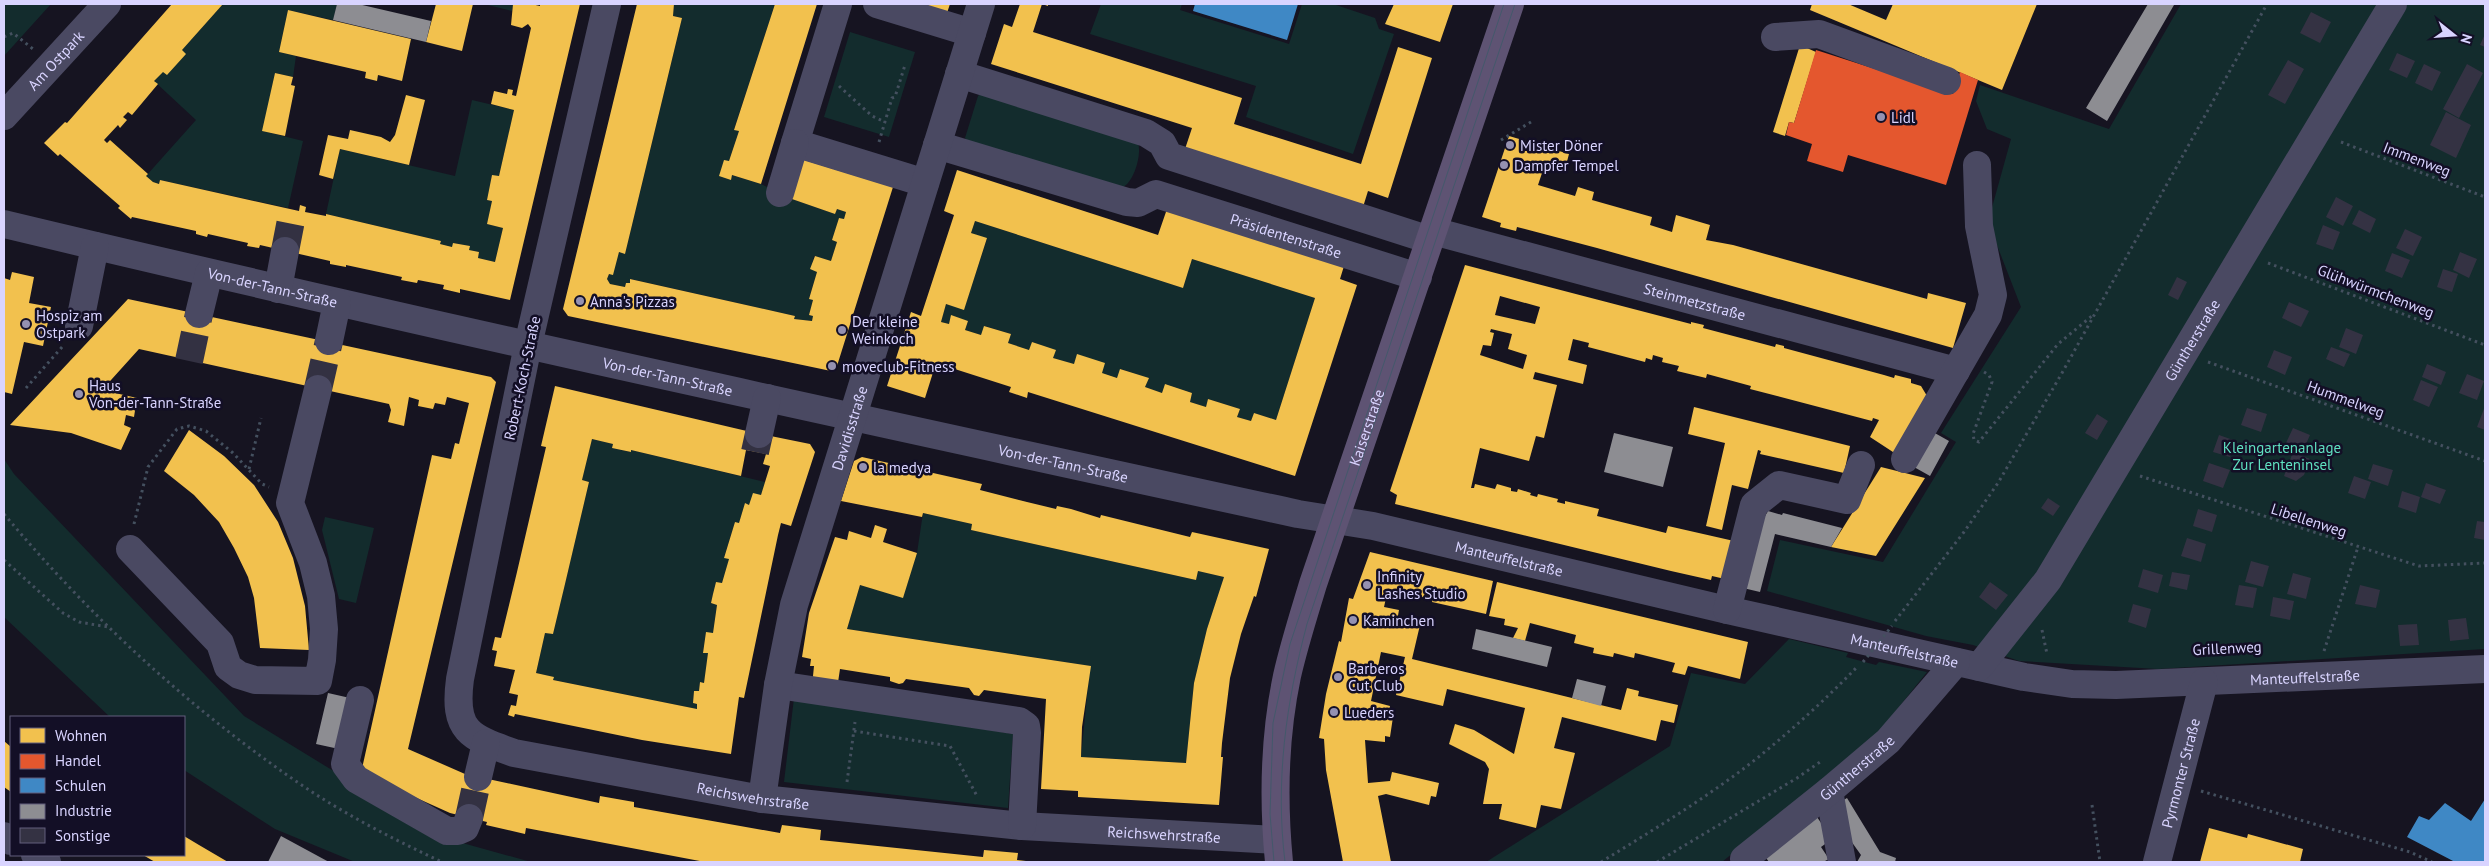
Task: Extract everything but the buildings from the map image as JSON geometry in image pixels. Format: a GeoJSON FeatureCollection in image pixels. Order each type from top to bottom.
{"type":"FeatureCollection","features":[{"type":"Feature","properties":{"kind":"main road","name":"Kaiserstraße"},"geometry":{"type":"LineString","coordinates":[[1278,851],[1274,799],[1276,752],[1286,682],[1313,584],[1510,4]]}},
{"type":"Feature","properties":{"kind":"street","name":"Am Ostpark"},"geometry":{"type":"LineString","coordinates":[[4,116],[107,4]]}},
{"type":"Feature","properties":{"kind":"street","name":"Robert-Koch-Straße"},"geometry":{"type":"LineString","coordinates":[[486,743],[471,734],[461,718],[457,703],[528,345],[607,4]]}},
{"type":"Feature","properties":{"kind":"street"},"geometry":{"type":"LineString","coordinates":[[780,193],[838,4]]}},
{"type":"Feature","properties":{"kind":"street"},"geometry":{"type":"LineString","coordinates":[[877,4],[972,33]]}},
{"type":"Feature","properties":{"kind":"street","name":"Davidisstraße"},"geometry":{"type":"LineString","coordinates":[[762,799],[778,685],[794,605],[980,4]]}},
{"type":"Feature","properties":{"kind":"street","name":"Güntherstraße"},"geometry":{"type":"LineString","coordinates":[[1744,858],[1829,791],[1888,741],[1968,665],[2048,580],[2393,4]]}},
{"type":"Feature","properties":{"kind":"street"},"geometry":{"type":"LineString","coordinates":[[1775,37],[1819,34],[1947,81]]}},
{"type":"Feature","properties":{"kind":"street"},"geometry":{"type":"LineString","coordinates":[[959,74],[1146,133],[1162,143],[1169,156],[1432,235]]}},
{"type":"Feature","properties":{"kind":"street"},"geometry":{"type":"LineString","coordinates":[[795,143],[925,183]]}},
{"type":"Feature","properties":{"kind":"street"},"geometry":{"type":"LineString","coordinates":[[937,145],[1127,202],[1138,203],[1156,194],[1169,156]]}},
{"type":"Feature","properties":{"kind":"street"},"geometry":{"type":"LineString","coordinates":[[1904,459],[1988,315],[1992,295],[1979,226],[1977,165]]}},
{"type":"Feature","properties":{"kind":"street","name":"Präsidentenstraße"},"geometry":{"type":"LineString","coordinates":[[1156,194],[1418,277]]}},
{"type":"Feature","properties":{"kind":"street","name":"Von-der-Tann-Straße"},"geometry":{"type":"LineString","coordinates":[[4,224],[337,303],[1298,514],[1335,520]]}},
{"type":"Feature","properties":{"kind":"street","name":"Steinmetzstraße"},"geometry":{"type":"LineString","coordinates":[[1432,235],[1956,371]]}},
{"type":"Feature","properties":{"kind":"street"},"geometry":{"type":"LineString","coordinates":[[80,326],[94,246]]}},
{"type":"Feature","properties":{"kind":"street"},"geometry":{"type":"LineString","coordinates":[[278,289],[285,251]]}},
{"type":"Feature","properties":{"kind":"street"},"geometry":{"type":"LineString","coordinates":[[200,314],[209,273]]}},
{"type":"Feature","properties":{"kind":"street"},"geometry":{"type":"LineString","coordinates":[[329,341],[337,303]]}},
{"type":"Feature","properties":{"kind":"street"},"geometry":{"type":"LineString","coordinates":[[130,549],[220,643],[228,667],[238,675],[255,680],[318,680],[322,660],[324,629],[321,596],[313,563],[290,503],[318,389]]}},
{"type":"Feature","properties":{"kind":"street"},"geometry":{"type":"LineString","coordinates":[[759,434],[767,398]]}},
{"type":"Feature","properties":{"kind":"street"},"geometry":{"type":"LineString","coordinates":[[1727,610],[1754,504],[1779,485],[1847,500],[1861,465]]}},
{"type":"Feature","properties":{"kind":"street","name":"Manteuffelstraße"},"geometry":{"type":"LineString","coordinates":[[1335,520],[1373,526],[1968,665],[2024,677],[2072,684],[2116,685],[2204,682],[2485,669]]}},
{"type":"Feature","properties":{"kind":"street","name":"Pyrmonter Straße"},"geometry":{"type":"LineString","coordinates":[[2157,862],[2204,682]]}},
{"type":"Feature","properties":{"kind":"street"},"geometry":{"type":"LineString","coordinates":[[778,685],[1018,721],[1026,726],[1027,733],[1022,826]]}},
{"type":"Feature","properties":{"kind":"street"},"geometry":{"type":"LineString","coordinates":[[360,700],[345,764],[356,779],[447,831],[458,831],[465,828],[469,818]]}},
{"type":"Feature","properties":{"kind":"street"},"geometry":{"type":"LineString","coordinates":[[478,777],[486,743]]}},
{"type":"Feature","properties":{"kind":"street","name":"Reichswehrstraße"},"geometry":{"type":"LineString","coordinates":[[486,743],[514,753],[762,799],[1278,851]]}},
{"type":"Feature","properties":{"kind":"street"},"geometry":{"type":"LineString","coordinates":[[1829,791],[1842,862]]}},
{"type":"Feature","properties":{"kind":"path"},"geometry":{"type":"LineString","coordinates":[[1601,862],[1756,759],[1823,702],[1863,662],[1892,626],[1964,532],[1998,483],[2267,4]]}},
{"type":"Feature","properties":{"kind":"path"},"geometry":{"type":"LineString","coordinates":[[4,37],[13,33],[50,64]]}},
{"type":"Feature","properties":{"kind":"path"},"geometry":{"type":"LineString","coordinates":[[872,167],[905,64]]}},
{"type":"Feature","properties":{"kind":"path"},"geometry":{"type":"LineString","coordinates":[[815,78],[839,86],[872,116],[885,122]]}},
{"type":"Feature","properties":{"kind":"path"},"geometry":{"type":"LineString","coordinates":[[1501,140],[1531,122]]}},
{"type":"Feature","properties":{"kind":"path","name":"Immenweg"},"geometry":{"type":"LineString","coordinates":[[2340,142],[2485,197]]}},
{"type":"Feature","properties":{"kind":"path","name":"Glühwürmchenweg"},"geometry":{"type":"LineString","coordinates":[[2267,262],[2485,345]]}},
{"type":"Feature","properties":{"kind":"path"},"geometry":{"type":"LineString","coordinates":[[1984,372],[1989,375],[1992,382],[1973,434],[1974,440],[1979,442],[2058,344],[2095,313]]}},
{"type":"Feature","properties":{"kind":"path"},"geometry":{"type":"LineString","coordinates":[[26,388],[80,326]]}},
{"type":"Feature","properties":{"kind":"path","name":"Hummelweg"},"geometry":{"type":"LineString","coordinates":[[2198,358],[2485,462]]}},
{"type":"Feature","properties":{"kind":"path"},"geometry":{"type":"LineString","coordinates":[[249,470],[261,418]]}},
{"type":"Feature","properties":{"kind":"path"},"geometry":{"type":"LineString","coordinates":[[130,549],[130,537],[148,467],[177,429],[189,426],[206,431],[233,453],[262,484],[292,495]]}},
{"type":"Feature","properties":{"kind":"path","name":"Libellenweg"},"geometry":{"type":"LineString","coordinates":[[2139,476],[2419,566],[2485,563]]}},
{"type":"Feature","properties":{"kind":"path"},"geometry":{"type":"LineString","coordinates":[[4,514],[30,546],[108,627],[156,674],[210,718],[306,788],[355,817],[442,862]]}},
{"type":"Feature","properties":{"kind":"path"},"geometry":{"type":"LineString","coordinates":[[2322,655],[2358,547]]}},
{"type":"Feature","properties":{"kind":"path"},"geometry":{"type":"LineString","coordinates":[[4,560],[62,613],[79,622],[108,627]]}},
{"type":"Feature","properties":{"kind":"path"},"geometry":{"type":"LineString","coordinates":[[2042,630],[2049,660]]}},
{"type":"Feature","properties":{"kind":"path"},"geometry":{"type":"LineString","coordinates":[[844,807],[859,696]]}},
{"type":"Feature","properties":{"kind":"path"},"geometry":{"type":"LineString","coordinates":[[854,731],[950,746],[990,823]]}},
{"type":"Feature","properties":{"kind":"path"},"geometry":{"type":"LineString","coordinates":[[1657,862],[1797,778],[1826,758]]}},
{"type":"Feature","properties":{"kind":"path"},"geometry":{"type":"LineString","coordinates":[[2177,784],[2410,852],[2432,862]]}},
{"type":"Feature","properties":{"kind":"path"},"geometry":{"type":"LineString","coordinates":[[2092,805],[2100,862]]}},
{"type":"Feature","properties":{"kind":"green space"},"geometry":{"type":"Polygon","coordinates":[[[4,4],[51,4],[4,56],[4,4]]]}},
{"type":"Feature","properties":{"kind":"green space"},"geometry":{"type":"Polygon","coordinates":[[[223,4],[337,4],[333,20],[288,10],[279,52],[296,56],[293,77],[275,73],[263,131],[303,141],[288,208],[160,180],[159,184],[146,176],[196,120],[154,81],[223,4]]]}},
{"type":"Feature","properties":{"kind":"green space"},"geometry":{"type":"Polygon","coordinates":[[[484,4],[513,4],[512,11],[484,4]]]}},
{"type":"Feature","properties":{"kind":"green space"},"geometry":{"type":"Polygon","coordinates":[[[674,4],[775,4],[734,129],[739,131],[729,161],[730,180],[732,175],[761,184],[789,198],[835,214],[837,209],[846,212],[844,219],[839,218],[832,240],[837,242],[831,261],[814,256],[811,269],[817,272],[809,298],[813,300],[809,315],[813,316],[812,321],[794,319],[795,316],[631,279],[630,283],[626,283],[625,287],[610,284],[607,279],[619,252],[625,254],[682,18],[673,16],[674,4]]]}},
{"type":"Feature","properties":{"kind":"green space"},"geometry":{"type":"Polygon","coordinates":[[[1101,4],[1182,4],[1180,10],[1289,44],[1302,4],[1333,4],[1375,18],[1379,29],[1394,34],[1353,154],[1246,117],[1256,86],[1090,34],[1101,4]]]}},
{"type":"Feature","properties":{"kind":"green space","name":"Kleingartenanlage Zur Lenteninsel"},"geometry":{"type":"Polygon","coordinates":[[[2181,4],[2485,4],[2485,649],[2158,669],[2019,661],[1973,645],[1926,636],[1767,591],[1780,540],[1883,562],[1956,442],[1941,433],[2021,307],[1988,222],[2011,139],[1987,129],[1976,101],[1980,85],[2109,129],[2181,4]]]}},
{"type":"Feature","properties":{"kind":"green space"},"geometry":{"type":"Polygon","coordinates":[[[850,32],[915,52],[889,137],[824,117],[850,32]]]}},
{"type":"Feature","properties":{"kind":"green space"},"geometry":{"type":"Polygon","coordinates":[[[981,93],[1138,143],[1138,160],[1131,180],[1123,187],[967,141],[965,138],[978,96],[981,93]]]}},
{"type":"Feature","properties":{"kind":"green space"},"geometry":{"type":"Polygon","coordinates":[[[472,100],[514,110],[499,176],[492,176],[487,200],[492,201],[487,224],[503,228],[495,262],[478,258],[479,252],[469,250],[469,246],[454,243],[452,247],[440,244],[441,241],[326,214],[340,149],[455,176],[472,100]]]}},
{"type":"Feature","properties":{"kind":"green space"},"geometry":{"type":"Polygon","coordinates":[[[975,221],[1183,288],[1192,259],[1315,298],[1276,420],[1254,413],[1251,421],[1237,417],[1240,409],[1208,399],[1206,407],[1190,402],[1192,393],[1165,384],[1162,393],[1145,387],[1148,378],[1121,369],[1117,378],[1053,358],[1055,350],[1032,342],[1029,350],[1008,343],[1011,334],[985,326],[981,335],[965,330],[968,321],[952,316],[949,324],[941,322],[946,304],[964,309],[987,239],[971,233],[975,221]]]}},
{"type":"Feature","properties":{"kind":"green space"},"geometry":{"type":"Polygon","coordinates":[[[592,439],[613,444],[612,448],[630,452],[631,450],[765,482],[761,495],[749,505],[745,503],[739,523],[735,522],[724,557],[729,559],[722,583],[716,582],[711,603],[717,605],[713,633],[706,633],[703,652],[708,653],[704,683],[700,682],[699,691],[694,691],[693,703],[697,704],[697,709],[553,680],[553,677],[536,673],[545,633],[553,634],[589,482],[582,480],[592,439]]]}},
{"type":"Feature","properties":{"kind":"green space"},"geometry":{"type":"Polygon","coordinates":[[[4,459],[14,474],[244,716],[441,837],[531,862],[355,862],[275,829],[185,771],[185,716],[109,716],[4,617],[4,459]]]}},
{"type":"Feature","properties":{"kind":"green space"},"geometry":{"type":"Polygon","coordinates":[[[923,513],[972,524],[971,530],[1196,580],[1198,571],[1224,577],[1207,629],[1194,683],[1186,763],[1081,757],[1090,666],[847,629],[860,585],[903,597],[917,553],[923,513]]]}},
{"type":"Feature","properties":{"kind":"green space"},"geometry":{"type":"Polygon","coordinates":[[[325,517],[374,528],[356,603],[339,599],[322,530],[325,517]]]}},
{"type":"Feature","properties":{"kind":"green space"},"geometry":{"type":"Polygon","coordinates":[[[1789,639],[1848,653],[1846,657],[1876,665],[1879,662],[1927,672],[1879,732],[1722,862],[1486,862],[1670,746],[1691,673],[1745,684],[1789,639]]]}},
{"type":"Feature","properties":{"kind":"green space"},"geometry":{"type":"Polygon","coordinates":[[[794,698],[1013,734],[1008,808],[784,782],[794,698]]]}},
{"type":"Feature","properties":{"kind":"tunnel"},"geometry":{"type":"LineString","coordinates":[[285,251],[293,210]]}},
{"type":"Feature","properties":{"kind":"tunnel"},"geometry":{"type":"LineString","coordinates":[[189,361],[199,314]]}},
{"type":"Feature","properties":{"kind":"tunnel"},"geometry":{"type":"LineString","coordinates":[[318,389],[329,341]]}},
{"type":"Feature","properties":{"kind":"tunnel"},"geometry":{"type":"LineString","coordinates":[[755,452],[759,434]]}},
{"type":"Feature","properties":{"kind":"tunnel"},"geometry":{"type":"LineString","coordinates":[[469,818],[478,777]]}},
{"type":"Feature","properties":{"kind":"tram line"},"geometry":{"type":"LineString","coordinates":[[1274,862],[1270,814],[1273,723],[1290,644],[1504,4]]}},
{"type":"Feature","properties":{"kind":"tram line"},"geometry":{"type":"LineString","coordinates":[[1285,862],[1281,802],[1284,742],[1293,683],[1307,624],[1515,4]]}},
{"type":"Feature","properties":{"kind":"place","name":"Lidl"},"geometry":{"type":"Point","coordinates":[1881,117]}},
{"type":"Feature","properties":{"kind":"place","name":"Mister Döner"},"geometry":{"type":"Point","coordinates":[1510,145]}},
{"type":"Feature","properties":{"kind":"place","name":"Dampfer Tempel"},"geometry":{"type":"Point","coordinates":[1504,165]}},
{"type":"Feature","properties":{"kind":"place","name":"Anna's Pizzas"},"geometry":{"type":"Point","coordinates":[580,301]}},
{"type":"Feature","properties":{"kind":"place","name":"Hospiz am Ostpark"},"geometry":{"type":"Point","coordinates":[26,324]}},
{"type":"Feature","properties":{"kind":"place","name":"Der kleine Weinkoch"},"geometry":{"type":"Point","coordinates":[842,330]}},
{"type":"Feature","properties":{"kind":"place","name":"moveclub-Fitness"},"geometry":{"type":"Point","coordinates":[832,366]}},
{"type":"Feature","properties":{"kind":"place","name":"Haus Von-der-Tann-Straße"},"geometry":{"type":"Point","coordinates":[79,394]}},
{"type":"Feature","properties":{"kind":"place","name":"la medya"},"geometry":{"type":"Point","coordinates":[863,467]}},
{"type":"Feature","properties":{"kind":"place","name":"Infinity Lashes Studio"},"geometry":{"type":"Point","coordinates":[1367,585]}},
{"type":"Feature","properties":{"kind":"place","name":"Kaminchen"},"geometry":{"type":"Point","coordinates":[1353,620]}},
{"type":"Feature","properties":{"kind":"place","name":"Barberos Cut Club"},"geometry":{"type":"Point","coordinates":[1338,677]}},
{"type":"Feature","properties":{"kind":"place","name":"Lueders"},"geometry":{"type":"Point","coordinates":[1334,712]}}]}
